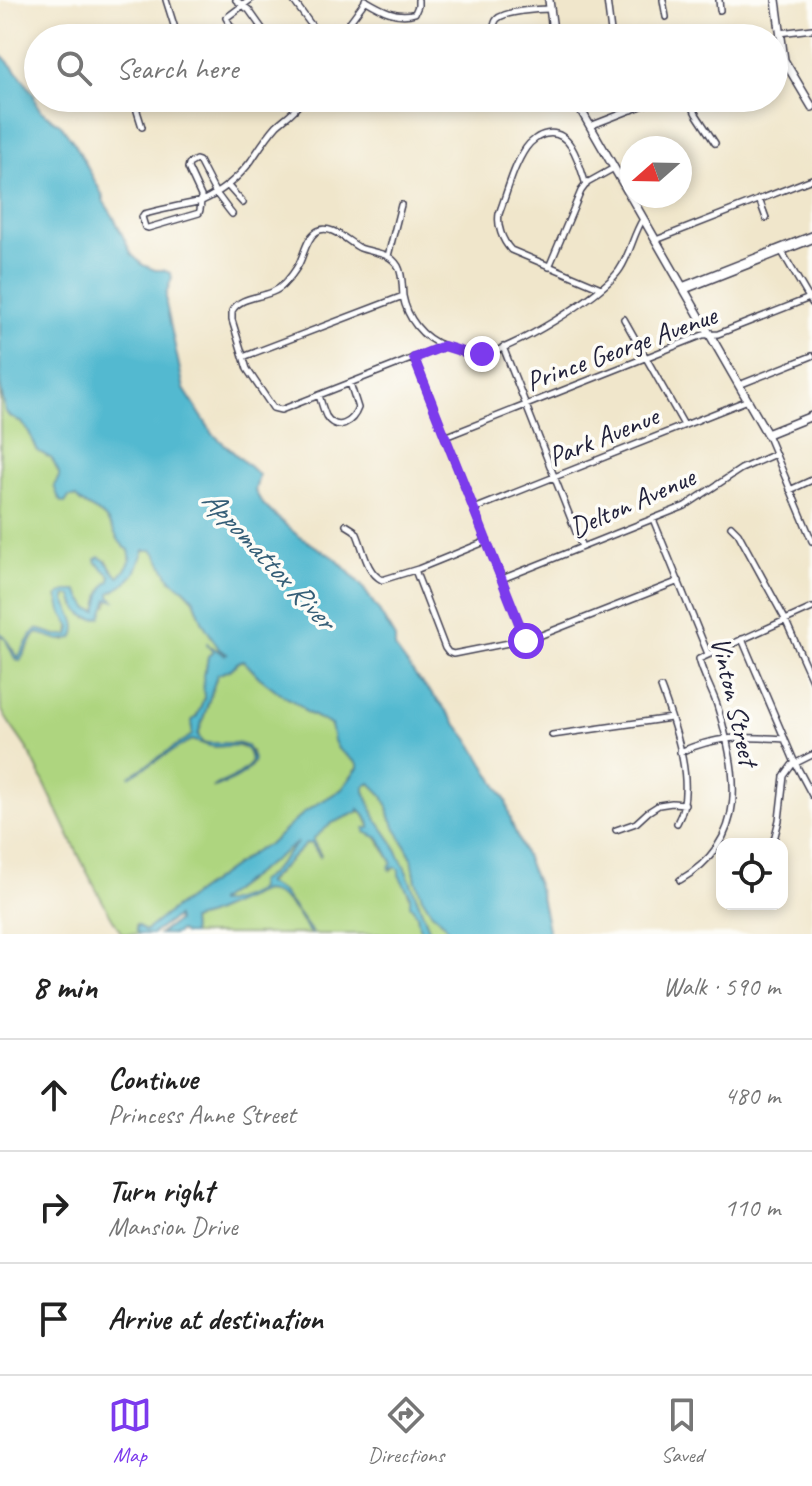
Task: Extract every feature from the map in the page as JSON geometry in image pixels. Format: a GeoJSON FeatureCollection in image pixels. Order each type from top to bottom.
{"type":"FeatureCollection","features":[{"type":"Feature","properties":{"kind":"main road"},"geometry":{"type":"LineString","coordinates":[[776,0],[779,24]]}},
{"type":"Feature","properties":{"kind":"main road"},"geometry":{"type":"LineString","coordinates":[[550,4],[552,24]]}},
{"type":"Feature","properties":{"kind":"main road"},"geometry":{"type":"LineString","coordinates":[[788,65],[812,107]]}},
{"type":"Feature","properties":{"kind":"main road"},"geometry":{"type":"LineString","coordinates":[[582,112],[767,434],[812,416]]}},
{"type":"Feature","properties":{"kind":"street"},"geometry":{"type":"LineString","coordinates":[[166,0],[174,24]]}},
{"type":"Feature","properties":{"kind":"street"},"geometry":{"type":"LineString","coordinates":[[236,0],[249,10],[259,24]]}},
{"type":"Feature","properties":{"kind":"street"},"geometry":{"type":"LineString","coordinates":[[229,24],[227,17],[250,0]]}},
{"type":"Feature","properties":{"kind":"street"},"geometry":{"type":"LineString","coordinates":[[293,0],[311,24]]}},
{"type":"Feature","properties":{"kind":"street"},"geometry":{"type":"LineString","coordinates":[[348,24],[365,0],[393,14],[407,15],[415,13],[418,0]]}},
{"type":"Feature","properties":{"kind":"street"},"geometry":{"type":"LineString","coordinates":[[607,0],[610,24]]}},
{"type":"Feature","properties":{"kind":"street"},"geometry":{"type":"LineString","coordinates":[[663,0],[666,17]]}},
{"type":"Feature","properties":{"kind":"street"},"geometry":{"type":"LineString","coordinates":[[719,0],[720,10]]}},
{"type":"Feature","properties":{"kind":"street"},"geometry":{"type":"LineString","coordinates":[[495,24],[499,17],[550,4]]}},
{"type":"Feature","properties":{"kind":"street"},"geometry":{"type":"LineString","coordinates":[[788,32],[812,29]]}},
{"type":"Feature","properties":{"kind":"street"},"geometry":{"type":"LineString","coordinates":[[137,112],[142,127]]}},
{"type":"Feature","properties":{"kind":"street"},"geometry":{"type":"LineString","coordinates":[[232,214],[216,193],[199,161],[196,160],[188,168],[201,196],[200,202],[199,213],[145,227],[142,218],[144,214],[179,204],[200,202],[216,193],[246,167],[275,128],[293,112]]}},
{"type":"Feature","properties":{"kind":"street"},"geometry":{"type":"LineString","coordinates":[[590,126],[627,112]]}},
{"type":"Feature","properties":{"kind":"street"},"geometry":{"type":"LineString","coordinates":[[695,112],[715,143]]}},
{"type":"Feature","properties":{"kind":"street"},"geometry":{"type":"LineString","coordinates":[[586,185],[570,145],[555,134],[544,134],[525,149],[499,214],[498,225],[511,250],[602,288]]}},
{"type":"Feature","properties":{"kind":"street"},"geometry":{"type":"LineString","coordinates":[[549,267],[581,191],[614,168]]}},
{"type":"Feature","properties":{"kind":"street"},"geometry":{"type":"LineString","coordinates":[[656,240],[812,179]]}},
{"type":"Feature","properties":{"kind":"street"},"geometry":{"type":"LineString","coordinates":[[227,185],[243,203]]}},
{"type":"Feature","properties":{"kind":"street"},"geometry":{"type":"LineString","coordinates":[[759,199],[766,218]]}},
{"type":"Feature","properties":{"kind":"street"},"geometry":{"type":"LineString","coordinates":[[388,256],[401,205]]}},
{"type":"Feature","properties":{"kind":"street"},"geometry":{"type":"LineString","coordinates":[[444,346],[281,410],[275,409],[260,392],[247,369],[232,314],[239,303],[280,288],[296,268],[315,233],[330,231],[359,247],[388,256],[399,267],[408,312],[416,326],[433,341],[476,355],[488,353],[545,326],[602,288],[621,269],[643,218]]}},
{"type":"Feature","properties":{"kind":"street"},"geometry":{"type":"LineString","coordinates":[[684,288],[812,237]]}},
{"type":"Feature","properties":{"kind":"street"},"geometry":{"type":"LineString","coordinates":[[780,250],[811,299]]}},
{"type":"Feature","properties":{"kind":"street"},"geometry":{"type":"LineString","coordinates":[[243,357],[403,296]]}},
{"type":"Feature","properties":{"kind":"street","name":"Prince George Avenue"},"geometry":{"type":"LineString","coordinates":[[445,437],[645,357],[811,299]]}},
{"type":"Feature","properties":{"kind":"street"},"geometry":{"type":"LineString","coordinates":[[624,319],[684,425]]}},
{"type":"Feature","properties":{"kind":"street"},"geometry":{"type":"LineString","coordinates":[[503,347],[582,547]]}},
{"type":"Feature","properties":{"kind":"street"},"geometry":{"type":"LineString","coordinates":[[739,385],[812,356]]}},
{"type":"Feature","properties":{"kind":"street"},"geometry":{"type":"LineString","coordinates":[[414,358],[526,641]]}},
{"type":"Feature","properties":{"kind":"street"},"geometry":{"type":"LineString","coordinates":[[319,395],[328,419],[338,424],[346,423],[355,416],[358,408],[350,383]]}},
{"type":"Feature","properties":{"kind":"street","name":"Park Avenue"},"geometry":{"type":"LineString","coordinates":[[474,509],[748,400]]}},
{"type":"Feature","properties":{"kind":"street"},"geometry":{"type":"LineString","coordinates":[[767,434],[812,541]]}},
{"type":"Feature","properties":{"kind":"street","name":"Delton Avenue"},"geometry":{"type":"LineString","coordinates":[[502,579],[694,502],[741,469],[775,454]]}},
{"type":"Feature","properties":{"kind":"street"},"geometry":{"type":"LineString","coordinates":[[790,490],[812,480]]}},
{"type":"Feature","properties":{"kind":"street","name":"Vinton Street"},"geometry":{"type":"LineString","coordinates":[[653,519],[708,654],[699,661],[726,738],[733,789],[732,811],[721,843],[701,866],[680,880]]}},
{"type":"Feature","properties":{"kind":"street"},"geometry":{"type":"LineString","coordinates":[[346,525],[357,534],[370,570],[377,578],[385,580],[487,541]]}},
{"type":"Feature","properties":{"kind":"street"},"geometry":{"type":"LineString","coordinates":[[731,526],[738,533],[785,619],[812,680]]}},
{"type":"Feature","properties":{"kind":"street"},"geometry":{"type":"LineString","coordinates":[[415,570],[445,648],[450,653],[526,641],[679,581]]}},
{"type":"Feature","properties":{"kind":"street"},"geometry":{"type":"LineString","coordinates":[[708,654],[812,608]]}},
{"type":"Feature","properties":{"kind":"street"},"geometry":{"type":"LineString","coordinates":[[742,639],[795,763],[812,795]]}},
{"type":"Feature","properties":{"kind":"street"},"geometry":{"type":"LineString","coordinates":[[661,688],[680,752],[685,786],[685,804],[677,823]]}},
{"type":"Feature","properties":{"kind":"street"},"geometry":{"type":"LineString","coordinates":[[552,735],[671,718]]}},
{"type":"Feature","properties":{"kind":"street"},"geometry":{"type":"LineString","coordinates":[[680,752],[726,738],[785,739]]}},
{"type":"Feature","properties":{"kind":"street"},"geometry":{"type":"LineString","coordinates":[[774,838],[784,776],[795,763],[812,755]]}},
{"type":"Feature","properties":{"kind":"street"},"geometry":{"type":"LineString","coordinates":[[616,830],[631,826],[659,805],[685,804]]}},
{"type":"Feature","properties":{"kind":"green space"},"geometry":{"type":"Polygon","coordinates":[[[0,384],[2,400],[9,416],[22,423],[38,451],[52,459],[59,473],[54,486],[104,517],[129,550],[131,559],[119,577],[107,561],[101,565],[111,576],[101,594],[97,611],[89,609],[77,591],[57,597],[70,624],[69,635],[37,629],[18,658],[7,641],[16,660],[20,661],[36,634],[66,640],[76,627],[65,601],[68,595],[72,596],[75,606],[87,618],[108,605],[110,593],[135,573],[144,550],[153,550],[171,580],[194,600],[203,623],[227,654],[207,644],[213,652],[208,656],[204,672],[204,698],[192,721],[192,735],[162,756],[191,740],[215,747],[235,745],[247,749],[250,765],[232,779],[214,787],[236,778],[249,768],[253,763],[251,751],[237,743],[202,742],[198,735],[217,675],[243,660],[281,694],[331,725],[339,749],[358,764],[342,789],[306,811],[270,844],[258,849],[144,932],[136,926],[139,934],[122,934],[109,913],[30,754],[1,708],[0,384]]]}},
{"type":"Feature","properties":{"kind":"green space"},"geometry":{"type":"Polygon","coordinates":[[[370,783],[383,796],[390,817],[412,858],[416,881],[432,913],[443,922],[450,934],[431,934],[405,868],[375,817],[365,791],[365,786],[370,783]]]}},
{"type":"Feature","properties":{"kind":"green space"},"geometry":{"type":"Polygon","coordinates":[[[358,809],[366,817],[392,862],[391,870],[396,867],[399,870],[424,934],[313,934],[282,892],[266,884],[306,844],[311,843],[320,857],[313,838],[332,823],[358,812],[358,809]]]}},
{"type":"Feature","properties":{"kind":"green space"},"geometry":{"type":"Polygon","coordinates":[[[300,840],[255,892],[217,902],[300,840]]]}},
{"type":"Feature","properties":{"kind":"green space"},"geometry":{"type":"Polygon","coordinates":[[[263,891],[285,900],[312,934],[192,934],[191,920],[263,891]]]}},
{"type":"Feature","properties":{"kind":"water","name":"Appomattox River"},"geometry":{"type":"Polygon","coordinates":[[[0,53],[24,81],[24,112],[42,112],[61,125],[75,144],[132,255],[143,265],[170,273],[172,277],[166,304],[184,389],[213,434],[259,475],[255,491],[262,503],[297,535],[336,559],[361,585],[395,638],[395,648],[472,744],[506,801],[512,824],[540,892],[549,934],[450,934],[422,897],[412,858],[390,817],[383,796],[370,783],[365,786],[365,791],[375,817],[405,868],[431,934],[424,934],[419,927],[417,914],[410,905],[410,895],[399,870],[396,867],[389,869],[392,862],[379,838],[365,832],[365,828],[370,828],[369,822],[359,809],[332,823],[314,838],[321,857],[311,843],[306,844],[266,883],[282,892],[313,934],[284,899],[263,891],[191,920],[192,934],[180,931],[159,934],[177,921],[176,917],[152,934],[139,934],[137,925],[145,931],[258,849],[270,844],[306,811],[342,789],[358,764],[338,749],[331,725],[281,694],[243,660],[217,675],[198,735],[202,742],[247,746],[254,760],[247,770],[231,781],[213,787],[247,767],[251,763],[250,755],[242,747],[210,746],[191,740],[129,777],[192,735],[192,721],[204,698],[203,674],[208,656],[213,652],[207,642],[227,654],[219,649],[203,623],[194,599],[171,580],[152,550],[144,550],[135,573],[110,593],[116,601],[108,599],[101,617],[86,616],[68,595],[65,601],[76,624],[73,638],[60,640],[38,633],[20,661],[15,659],[5,638],[18,658],[37,629],[69,635],[71,627],[61,611],[58,596],[66,591],[77,591],[89,609],[97,611],[102,591],[111,576],[96,559],[99,557],[106,561],[119,577],[128,565],[130,555],[101,514],[76,497],[69,497],[65,503],[60,501],[54,486],[59,473],[52,459],[38,451],[22,423],[5,411],[0,384],[0,53]],[[298,842],[218,903],[259,889],[258,882],[269,875],[298,842]]]}},
{"type":"Feature","properties":{"kind":"route"},"geometry":{"type":"LineString","coordinates":[[482,354],[470,354],[444,346],[414,358],[526,641]]}}]}
